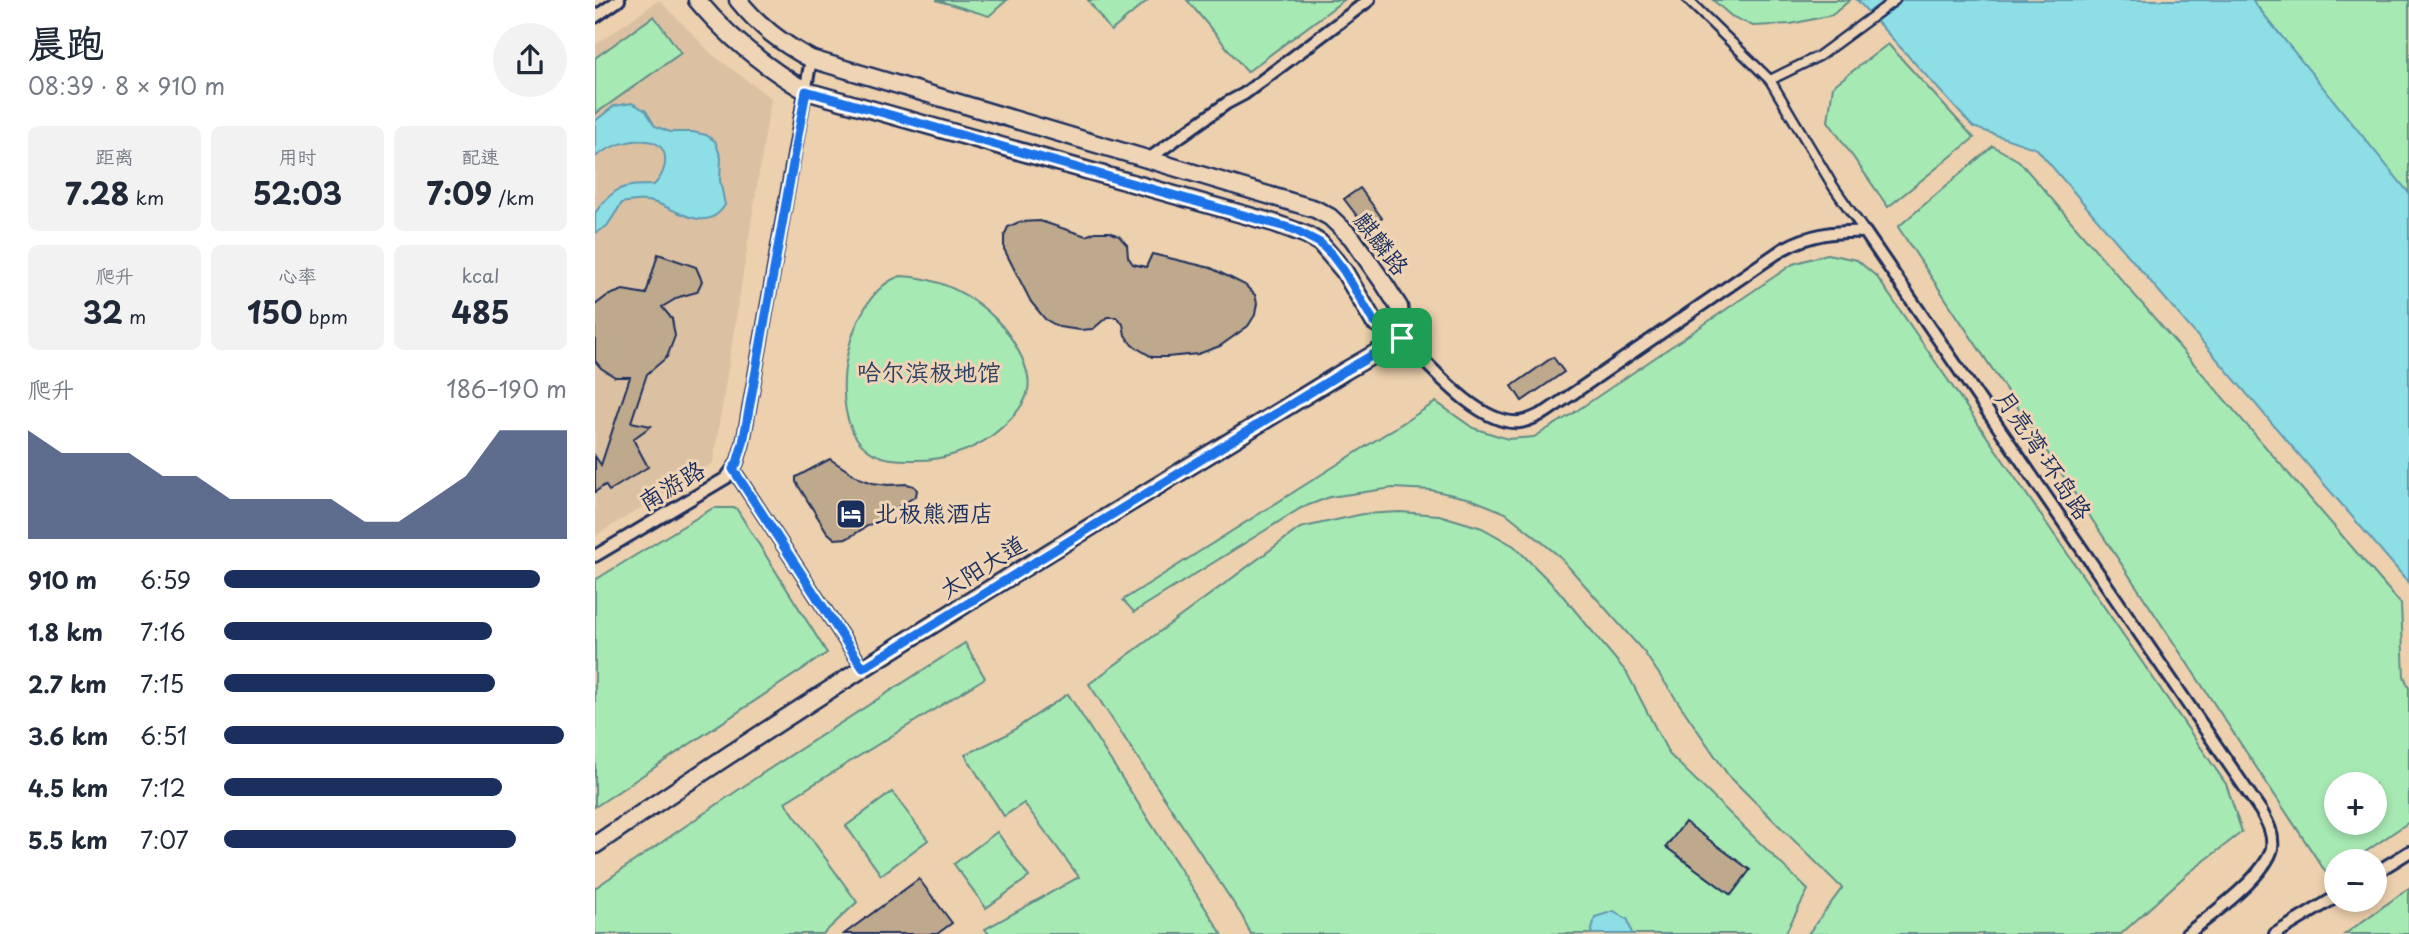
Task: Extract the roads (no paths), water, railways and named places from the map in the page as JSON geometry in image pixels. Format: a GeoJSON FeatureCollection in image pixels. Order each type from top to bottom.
{"type":"FeatureCollection","features":[{"type":"Feature","properties":{"kind":"main road","name":"麒麟路"},"geometry":{"type":"LineString","coordinates":[[697,0],[751,54],[772,71],[806,91],[1300,232],[1320,243],[1332,255],[1374,322],[1402,338]]}},
{"type":"Feature","properties":{"kind":"main road","name":"麒麟路"},"geometry":{"type":"LineString","coordinates":[[738,0],[770,34],[787,47],[811,59],[1315,209],[1330,218],[1352,238],[1399,307],[1402,338]]}},
{"type":"Feature","properties":{"kind":"main road","name":"太阳大道"},"geometry":{"type":"LineString","coordinates":[[595,845],[695,776],[863,668],[1402,338]]}},
{"type":"Feature","properties":{"kind":"street"},"geometry":{"type":"LineString","coordinates":[[595,17],[619,0]]}},
{"type":"Feature","properties":{"kind":"street"},"geometry":{"type":"LineString","coordinates":[[1147,160],[1227,103],[1244,94],[1369,0]]}},
{"type":"Feature","properties":{"kind":"street","name":"月亮湾·环岛路"},"geometry":{"type":"LineString","coordinates":[[1688,0],[1770,80],[1833,186],[2261,811],[2272,836],[2271,851],[2240,891],[2187,934]]}},
{"type":"Feature","properties":{"kind":"street"},"geometry":{"type":"LineString","coordinates":[[1770,80],[1819,57],[1895,0]]}},
{"type":"Feature","properties":{"kind":"street","name":"南游路"},"geometry":{"type":"LineString","coordinates":[[595,556],[726,478],[737,463],[743,443],[811,59]]}},
{"type":"Feature","properties":{"kind":"street"},"geometry":{"type":"LineString","coordinates":[[1402,338],[1476,407],[1503,421],[1519,422],[1546,412],[1783,248],[1826,233],[1865,232]]}},
{"type":"Feature","properties":{"kind":"street"},"geometry":{"type":"LineString","coordinates":[[733,469],[863,668]]}},
{"type":"Feature","properties":{"kind":"street"},"geometry":{"type":"LineString","coordinates":[[2387,866],[2409,852]]}},
{"type":"Feature","properties":{"kind":"street"},"geometry":{"type":"LineString","coordinates":[[2275,934],[2324,904]]}},
{"type":"Feature","properties":{"kind":"water"},"geometry":{"type":"Polygon","coordinates":[[[1857,0],[2252,0],[2409,193],[2409,583],[2037,149],[1973,127],[1857,0]]]}},
{"type":"Feature","properties":{"kind":"water"},"geometry":{"type":"Polygon","coordinates":[[[632,103],[646,111],[655,126],[670,132],[706,135],[715,141],[721,158],[720,180],[725,205],[718,214],[710,218],[693,218],[652,202],[626,202],[622,203],[607,226],[595,233],[595,213],[608,197],[627,187],[654,185],[665,166],[661,148],[648,141],[620,144],[595,157],[595,121],[614,106],[632,103]]]}},
{"type":"Feature","properties":{"kind":"water"},"geometry":{"type":"Polygon","coordinates":[[[1614,911],[1628,920],[1632,934],[1591,934],[1595,917],[1614,911]]]}},
{"type":"Feature","properties":{"kind":"place","name":"北极熊酒店"},"geometry":{"type":"Point","coordinates":[851,514]}},
{"type":"Feature","properties":{"kind":"park label","name":"哈尔滨极地馆"},"geometry":{"type":"Point","coordinates":[929,373]}}]}
